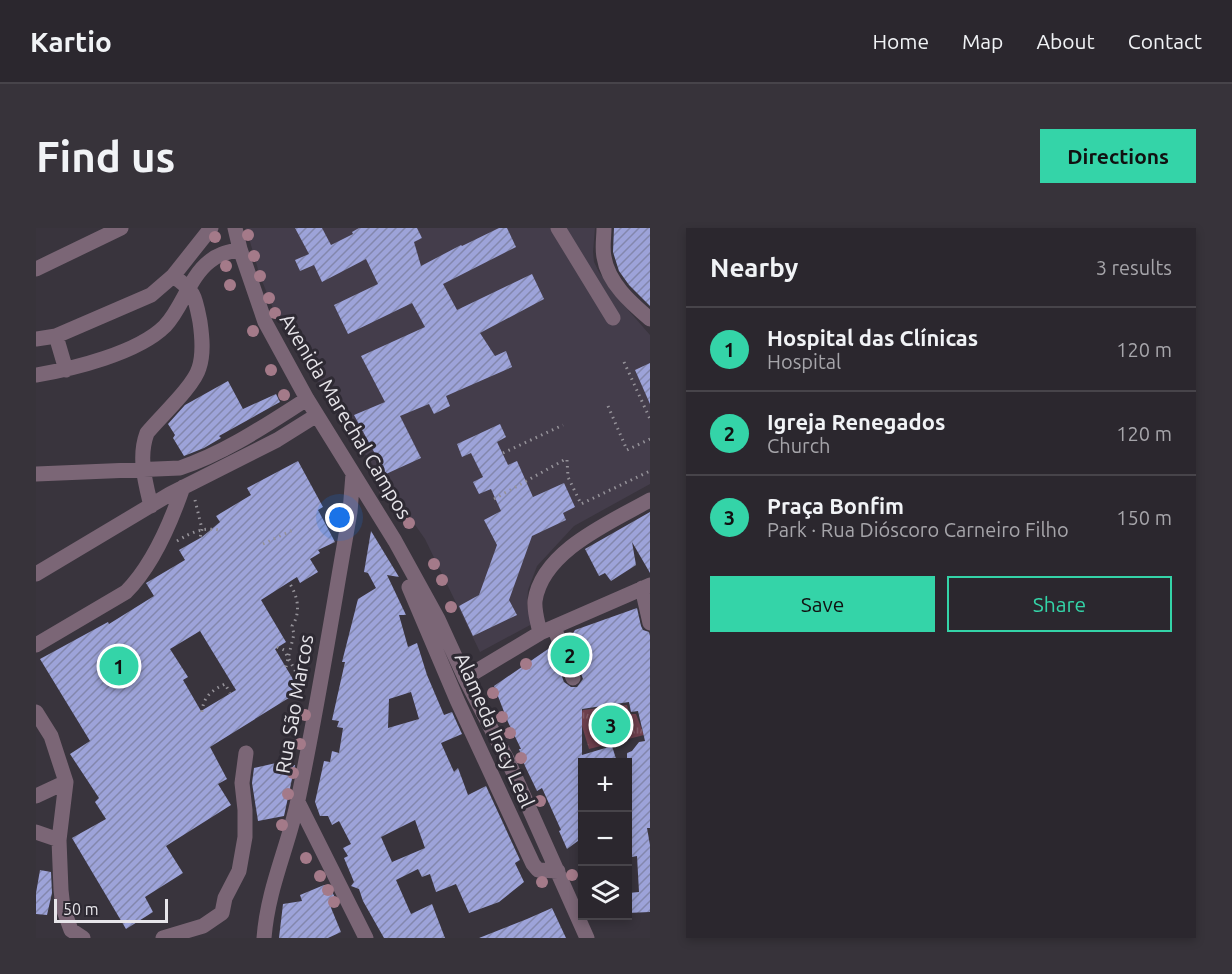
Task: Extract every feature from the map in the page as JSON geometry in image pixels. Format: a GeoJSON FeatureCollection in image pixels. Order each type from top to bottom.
{"type":"FeatureCollection","features":[{"type":"Feature","properties":{"kind":"street"},"geometry":{"type":"LineString","coordinates":[[36,269],[121,228]]}},
{"type":"Feature","properties":{"kind":"street"},"geometry":{"type":"LineString","coordinates":[[36,339],[56,336],[151,295],[173,276],[211,228]]}},
{"type":"Feature","properties":{"kind":"street","name":"Avenida Marechal Campos"},"geometry":{"type":"LineString","coordinates":[[235,228],[240,249],[266,322],[307,399],[395,541],[438,619],[465,678],[509,763],[558,871]]}},
{"type":"Feature","properties":{"kind":"street"},"geometry":{"type":"LineString","coordinates":[[558,228],[614,318]]}},
{"type":"Feature","properties":{"kind":"street"},"geometry":{"type":"LineString","coordinates":[[604,228],[604,257],[609,272],[617,286],[650,319]]}},
{"type":"Feature","properties":{"kind":"street"},"geometry":{"type":"LineString","coordinates":[[36,375],[92,363],[141,343],[163,328],[201,269],[211,260],[240,249]]}},
{"type":"Feature","properties":{"kind":"street"},"geometry":{"type":"LineString","coordinates":[[151,506],[143,470],[142,453],[147,433],[189,386],[199,369],[203,339],[195,298],[190,288],[173,276]]}},
{"type":"Feature","properties":{"kind":"street"},"geometry":{"type":"LineString","coordinates":[[160,289],[178,307]]}},
{"type":"Feature","properties":{"kind":"street"},"geometry":{"type":"LineString","coordinates":[[56,336],[66,370]]}},
{"type":"Feature","properties":{"kind":"street"},"geometry":{"type":"LineString","coordinates":[[36,474],[180,468],[202,461],[231,447],[307,399]]}},
{"type":"Feature","properties":{"kind":"street"},"geometry":{"type":"LineString","coordinates":[[36,574],[187,485],[277,440],[317,415]]}},
{"type":"Feature","properties":{"kind":"street","name":"Rua São Marcos"},"geometry":{"type":"LineString","coordinates":[[264,938],[272,886],[298,802],[350,512],[353,474]]}},
{"type":"Feature","properties":{"kind":"street"},"geometry":{"type":"LineString","coordinates":[[36,645],[126,592],[144,572],[187,485]]}},
{"type":"Feature","properties":{"kind":"street"},"geometry":{"type":"LineString","coordinates":[[573,678],[547,630],[535,600],[548,568],[568,549],[650,500]]}},
{"type":"Feature","properties":{"kind":"street"},"geometry":{"type":"LineString","coordinates":[[465,678],[547,630],[646,586],[650,623]]}},
{"type":"Feature","properties":{"kind":"street","name":"Alameda Iracy Leal"},"geometry":{"type":"LineString","coordinates":[[409,587],[457,700],[534,864],[538,870],[558,871]]}},
{"type":"Feature","properties":{"kind":"street"},"geometry":{"type":"LineString","coordinates":[[36,712],[51,736],[66,782],[59,840],[63,908],[73,935]]}},
{"type":"Feature","properties":{"kind":"street"},"geometry":{"type":"LineString","coordinates":[[163,938],[203,926],[222,914],[225,898],[239,871],[244,837],[245,810],[242,783],[246,753]]}},
{"type":"Feature","properties":{"kind":"street"},"geometry":{"type":"LineString","coordinates":[[36,796],[66,782]]}},
{"type":"Feature","properties":{"kind":"street"},"geometry":{"type":"LineString","coordinates":[[298,802],[366,938]]}},
{"type":"Feature","properties":{"kind":"street"},"geometry":{"type":"LineString","coordinates":[[36,832],[59,840]]}},
{"type":"Feature","properties":{"kind":"street"},"geometry":{"type":"LineString","coordinates":[[558,871],[587,938]]}},
{"type":"Feature","properties":{"kind":"path"},"geometry":{"type":"LineString","coordinates":[[624,362],[650,419]]}},
{"type":"Feature","properties":{"kind":"path"},"geometry":{"type":"LineString","coordinates":[[608,406],[627,450],[650,439]]}},
{"type":"Feature","properties":{"kind":"path"},"geometry":{"type":"LineString","coordinates":[[502,453],[563,425]]}},
{"type":"Feature","properties":{"kind":"path"},"geometry":{"type":"LineString","coordinates":[[494,499],[565,460],[568,477],[581,504],[650,471]]}},
{"type":"Feature","properties":{"kind":"path"},"geometry":{"type":"LineString","coordinates":[[187,485],[202,529],[201,538]]}},
{"type":"Feature","properties":{"kind":"path"},"geometry":{"type":"LineString","coordinates":[[154,552],[202,529],[220,530]]}},
{"type":"Feature","properties":{"kind":"path"},"geometry":{"type":"LineString","coordinates":[[263,544],[293,530]]}},
{"type":"Feature","properties":{"kind":"path"},"geometry":{"type":"LineString","coordinates":[[286,667],[294,634],[292,626],[296,621],[298,609],[297,595],[290,584],[287,584]]}},
{"type":"Feature","properties":{"kind":"path"},"geometry":{"type":"LineString","coordinates":[[277,647],[284,650],[305,690]]}},
{"type":"Feature","properties":{"kind":"path"},"geometry":{"type":"LineString","coordinates":[[202,712],[203,703],[216,688],[225,684],[231,693]]}},
{"type":"Feature","properties":{"kind":"shaded area"},"geometry":{"type":"Polygon","coordinates":[[[246,228],[595,228],[593,252],[594,262],[599,272],[650,335],[650,484],[574,526],[537,566],[528,590],[527,607],[532,624],[480,652],[425,539],[349,431],[275,313],[260,276],[246,228]]]}},
{"type":"Feature","properties":{"kind":"green space"},"geometry":{"type":"Polygon","coordinates":[[[627,705],[629,714],[636,714],[644,735],[589,749],[579,716],[583,710],[627,705]]]}},
{"type":"Feature","properties":{"kind":"building"},"geometry":{"type":"Polygon","coordinates":[[[295,228],[322,228],[331,245],[353,234],[352,232],[359,228],[417,228],[422,238],[414,242],[421,266],[499,228],[507,228],[516,247],[443,284],[457,310],[532,274],[544,299],[480,333],[495,356],[506,351],[512,367],[446,396],[450,406],[434,414],[429,404],[400,416],[421,458],[386,474],[354,415],[385,402],[361,356],[425,327],[412,303],[348,334],[334,305],[378,284],[366,259],[322,282],[314,265],[300,271],[295,260],[309,254],[295,228]]]}},
{"type":"Feature","properties":{"kind":"building"},"geometry":{"type":"Polygon","coordinates":[[[614,228],[650,228],[650,306],[619,271],[613,252],[614,228]]]}},
{"type":"Feature","properties":{"kind":"building"},"geometry":{"type":"Polygon","coordinates":[[[650,363],[650,404],[635,370],[650,363]]]}},
{"type":"Feature","properties":{"kind":"building"},"geometry":{"type":"Polygon","coordinates":[[[228,381],[243,409],[276,394],[280,402],[219,436],[221,438],[204,448],[184,456],[168,424],[185,405],[228,381]]]}},
{"type":"Feature","properties":{"kind":"building"},"geometry":{"type":"Polygon","coordinates":[[[500,424],[506,437],[497,442],[508,465],[517,461],[533,497],[564,483],[575,507],[563,513],[566,520],[532,536],[509,600],[517,615],[473,636],[459,606],[479,595],[497,545],[484,520],[501,511],[491,489],[479,494],[473,482],[483,477],[471,453],[462,457],[457,444],[500,424]]]}},
{"type":"Feature","properties":{"kind":"building"},"geometry":{"type":"Polygon","coordinates":[[[298,461],[323,507],[318,510],[335,542],[318,550],[320,553],[310,559],[318,572],[300,583],[297,577],[261,600],[286,642],[275,649],[300,691],[210,747],[227,779],[218,784],[231,805],[166,846],[183,873],[145,897],[153,912],[126,929],[72,838],[106,819],[95,802],[99,798],[70,754],[90,741],[40,659],[108,622],[109,624],[154,596],[146,583],[185,560],[179,550],[202,537],[220,522],[216,516],[251,495],[247,488],[298,461]],[[200,631],[170,649],[188,677],[183,680],[201,711],[236,690],[200,631]]]}},
{"type":"Feature","properties":{"kind":"building"},"geometry":{"type":"Polygon","coordinates":[[[650,512],[650,573],[632,542],[636,565],[611,581],[605,573],[599,576],[585,549],[650,512]]]}},
{"type":"Feature","properties":{"kind":"building"},"geometry":{"type":"Polygon","coordinates":[[[371,531],[399,577],[387,575],[406,615],[399,615],[408,647],[417,643],[427,675],[444,715],[452,712],[462,734],[441,743],[454,772],[458,768],[468,795],[486,786],[520,860],[515,863],[524,882],[499,902],[469,913],[456,884],[436,892],[430,874],[422,877],[418,869],[396,880],[411,914],[432,904],[445,938],[384,938],[363,901],[359,889],[351,886],[354,882],[344,858],[348,856],[343,848],[351,844],[339,821],[332,825],[328,816],[320,816],[315,802],[324,761],[330,762],[332,751],[339,753],[343,728],[337,727],[339,721],[332,720],[345,662],[342,662],[358,599],[376,588],[368,573],[364,572],[371,531]],[[411,692],[389,699],[388,728],[419,719],[411,692]],[[415,820],[381,837],[392,862],[425,848],[415,820]]]}},
{"type":"Feature","properties":{"kind":"building"},"geometry":{"type":"Polygon","coordinates":[[[637,608],[643,630],[649,632],[650,828],[647,828],[650,845],[650,912],[632,913],[632,893],[639,892],[637,856],[632,857],[632,758],[627,758],[627,753],[632,751],[639,742],[645,741],[638,711],[631,712],[629,702],[582,709],[582,755],[612,746],[616,758],[578,758],[578,841],[567,849],[542,788],[537,791],[525,766],[519,749],[521,749],[494,686],[551,647],[564,682],[571,687],[577,687],[583,679],[569,640],[575,630],[637,608]]]}},
{"type":"Feature","properties":{"kind":"building"},"geometry":{"type":"Polygon","coordinates":[[[285,761],[286,767],[295,765],[284,816],[258,821],[252,783],[254,768],[285,761]]]}},
{"type":"Feature","properties":{"kind":"building"},"geometry":{"type":"Polygon","coordinates":[[[40,870],[51,872],[52,893],[47,915],[36,914],[36,893],[40,870]]]}},
{"type":"Feature","properties":{"kind":"building"},"geometry":{"type":"Polygon","coordinates":[[[329,885],[336,900],[329,903],[341,932],[328,938],[279,938],[283,904],[302,901],[300,895],[329,885]]]}},
{"type":"Feature","properties":{"kind":"building"},"geometry":{"type":"Polygon","coordinates":[[[552,908],[566,938],[479,938],[527,919],[552,908]]]}},
{"type":"Feature","properties":{"kind":"place","name":"Igreja Renegados"},"geometry":{"type":"Point","coordinates":[570,655]}},
{"type":"Feature","properties":{"kind":"place","name":"Hospital das Clínicas"},"geometry":{"type":"Point","coordinates":[119,666]}},
{"type":"Feature","properties":{"kind":"place","name":"Praça Bonfim"},"geometry":{"type":"Point","coordinates":[611,725]}}]}
